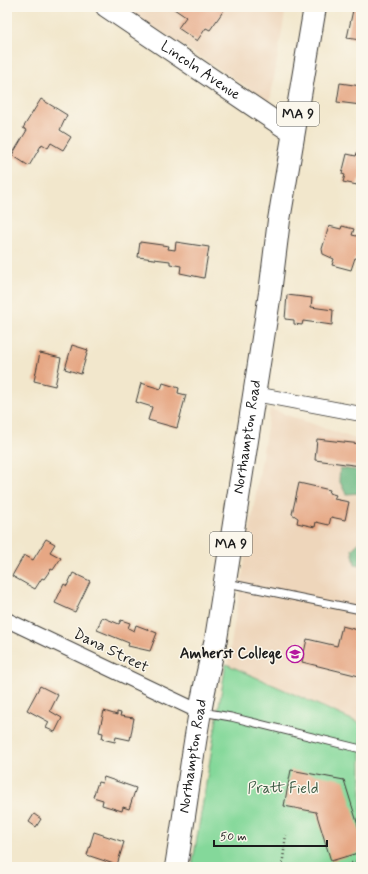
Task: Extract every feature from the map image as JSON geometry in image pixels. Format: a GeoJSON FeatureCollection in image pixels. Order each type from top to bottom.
{"type":"FeatureCollection","features":[{"type":"Feature","properties":{"kind":"highway","name":"Northampton Road"},"geometry":{"type":"LineString","coordinates":[[176,867],[206,675],[216,639],[270,293],[278,220],[315,7]]}},
{"type":"Feature","properties":{"kind":"main road","name":"Lincoln Avenue"},"geometry":{"type":"LineString","coordinates":[[106,7],[294,134]]}},
{"type":"Feature","properties":{"kind":"street"},"geometry":{"type":"LineString","coordinates":[[255,394],[361,414]]}},
{"type":"Feature","properties":{"kind":"street","name":"Dana Street"},"geometry":{"type":"LineString","coordinates":[[7,620],[200,712]]}},
{"type":"Feature","properties":{"kind":"lane"},"geometry":{"type":"LineString","coordinates":[[225,582],[361,610]]}},
{"type":"Feature","properties":{"kind":"lane"},"geometry":{"type":"LineString","coordinates":[[200,712],[231,717],[361,749]]}},
{"type":"Feature","properties":{"kind":"path"},"geometry":{"type":"LineString","coordinates":[[282,867],[286,835]]}},
{"type":"Feature","properties":{"kind":"path"},"geometry":{"type":"LineString","coordinates":[[340,867],[361,860]]}},
{"type":"Feature","properties":{"kind":"shaded area"},"geometry":{"type":"Polygon","coordinates":[[[122,7],[286,7],[270,102],[122,7]]]}},
{"type":"Feature","properties":{"kind":"shaded area","name":"Amherst College"},"geometry":{"type":"Polygon","coordinates":[[[270,409],[361,441],[361,867],[194,867],[270,409]]]}},
{"type":"Feature","properties":{"kind":"green space"},"geometry":{"type":"Polygon","coordinates":[[[340,468],[361,471],[361,493],[346,494],[339,480],[340,468]]]}},
{"type":"Feature","properties":{"kind":"green space"},"geometry":{"type":"Polygon","coordinates":[[[361,541],[361,565],[355,564],[352,549],[361,541]]]}},
{"type":"Feature","properties":{"kind":"green space","name":"Pratt Field"},"geometry":{"type":"Polygon","coordinates":[[[226,664],[361,724],[361,867],[192,867],[226,664]]]}},
{"type":"Feature","properties":{"kind":"building"},"geometry":{"type":"Polygon","coordinates":[[[171,7],[222,7],[221,8],[224,10],[210,30],[206,28],[197,41],[178,28],[186,17],[171,7]]]}},
{"type":"Feature","properties":{"kind":"building"},"geometry":{"type":"Polygon","coordinates":[[[350,7],[361,7],[361,40],[347,38],[353,10],[350,9],[350,7]]]}},
{"type":"Feature","properties":{"kind":"building"},"geometry":{"type":"Polygon","coordinates":[[[340,83],[361,86],[361,105],[337,102],[340,83]]]}},
{"type":"Feature","properties":{"kind":"building"},"geometry":{"type":"Polygon","coordinates":[[[41,99],[67,115],[60,130],[71,137],[63,150],[51,143],[48,148],[42,144],[29,166],[12,155],[27,130],[23,128],[41,99]]]}},
{"type":"Feature","properties":{"kind":"building"},"geometry":{"type":"Polygon","coordinates":[[[358,150],[361,150],[361,180],[359,179],[357,185],[343,182],[345,175],[342,174],[347,154],[356,156],[358,150]]]}},
{"type":"Feature","properties":{"kind":"building"},"geometry":{"type":"Polygon","coordinates":[[[329,226],[341,229],[342,226],[354,229],[352,235],[361,237],[360,259],[355,258],[351,270],[332,265],[334,259],[323,254],[322,249],[329,226]]]}},
{"type":"Feature","properties":{"kind":"building"},"geometry":{"type":"Polygon","coordinates":[[[140,242],[169,246],[168,249],[175,250],[176,242],[209,247],[204,278],[180,273],[181,266],[170,264],[170,261],[138,257],[140,242]]]}},
{"type":"Feature","properties":{"kind":"building"},"geometry":{"type":"Polygon","coordinates":[[[287,295],[312,298],[311,307],[333,310],[332,325],[303,321],[302,325],[294,324],[294,320],[285,319],[287,295]]]}},
{"type":"Feature","properties":{"kind":"building"},"geometry":{"type":"Polygon","coordinates":[[[72,345],[88,350],[81,374],[65,369],[72,345]]]}},
{"type":"Feature","properties":{"kind":"building"},"geometry":{"type":"Polygon","coordinates":[[[40,353],[61,358],[55,386],[34,381],[40,353]]]}},
{"type":"Feature","properties":{"kind":"building"},"geometry":{"type":"Polygon","coordinates":[[[141,383],[161,389],[163,383],[179,388],[178,393],[186,395],[177,428],[148,420],[152,407],[136,402],[141,383]]]}},
{"type":"Feature","properties":{"kind":"building"},"geometry":{"type":"Polygon","coordinates":[[[317,439],[361,444],[361,466],[315,460],[317,439]]]}},
{"type":"Feature","properties":{"kind":"building"},"geometry":{"type":"Polygon","coordinates":[[[299,483],[330,490],[329,493],[336,495],[334,499],[349,502],[345,520],[331,517],[329,525],[316,522],[315,527],[297,523],[298,518],[292,514],[299,483]]]}},
{"type":"Feature","properties":{"kind":"building"},"geometry":{"type":"Polygon","coordinates":[[[46,539],[55,544],[50,552],[61,558],[53,570],[51,569],[44,579],[42,578],[35,589],[12,576],[24,555],[33,560],[46,539]]]}},
{"type":"Feature","properties":{"kind":"building"},"geometry":{"type":"Polygon","coordinates":[[[73,573],[90,581],[75,612],[55,603],[64,584],[67,586],[73,573]]]}},
{"type":"Feature","properties":{"kind":"building"},"geometry":{"type":"Polygon","coordinates":[[[102,617],[119,624],[121,620],[130,623],[128,628],[134,631],[136,625],[157,633],[150,651],[128,646],[129,643],[97,630],[102,617]]]}},
{"type":"Feature","properties":{"kind":"building"},"geometry":{"type":"Polygon","coordinates":[[[342,626],[358,630],[357,635],[361,636],[359,676],[302,662],[307,639],[337,646],[342,626]]]}},
{"type":"Feature","properties":{"kind":"building"},"geometry":{"type":"Polygon","coordinates":[[[40,686],[58,695],[50,711],[62,718],[55,732],[46,728],[49,722],[27,710],[40,686]]]}},
{"type":"Feature","properties":{"kind":"building"},"geometry":{"type":"Polygon","coordinates":[[[104,711],[117,715],[117,712],[121,713],[120,716],[134,718],[130,740],[116,737],[115,742],[102,739],[103,733],[99,732],[104,711]]]}},
{"type":"Feature","properties":{"kind":"building"},"geometry":{"type":"Polygon","coordinates":[[[291,770],[344,780],[361,835],[361,852],[331,861],[316,812],[284,806],[291,770]]]}},
{"type":"Feature","properties":{"kind":"building"},"geometry":{"type":"Polygon","coordinates":[[[104,777],[136,788],[129,809],[123,807],[122,811],[102,805],[103,800],[93,797],[98,782],[102,783],[104,777]]]}},
{"type":"Feature","properties":{"kind":"building"},"geometry":{"type":"Polygon","coordinates":[[[34,814],[41,819],[36,827],[29,822],[34,814]]]}},
{"type":"Feature","properties":{"kind":"building"},"geometry":{"type":"Polygon","coordinates":[[[94,832],[124,842],[117,865],[87,855],[94,832]]]}},
{"type":"Feature","properties":{"kind":"place","name":"Amherst College"},"geometry":{"type":"Point","coordinates":[295,654]}}]}
